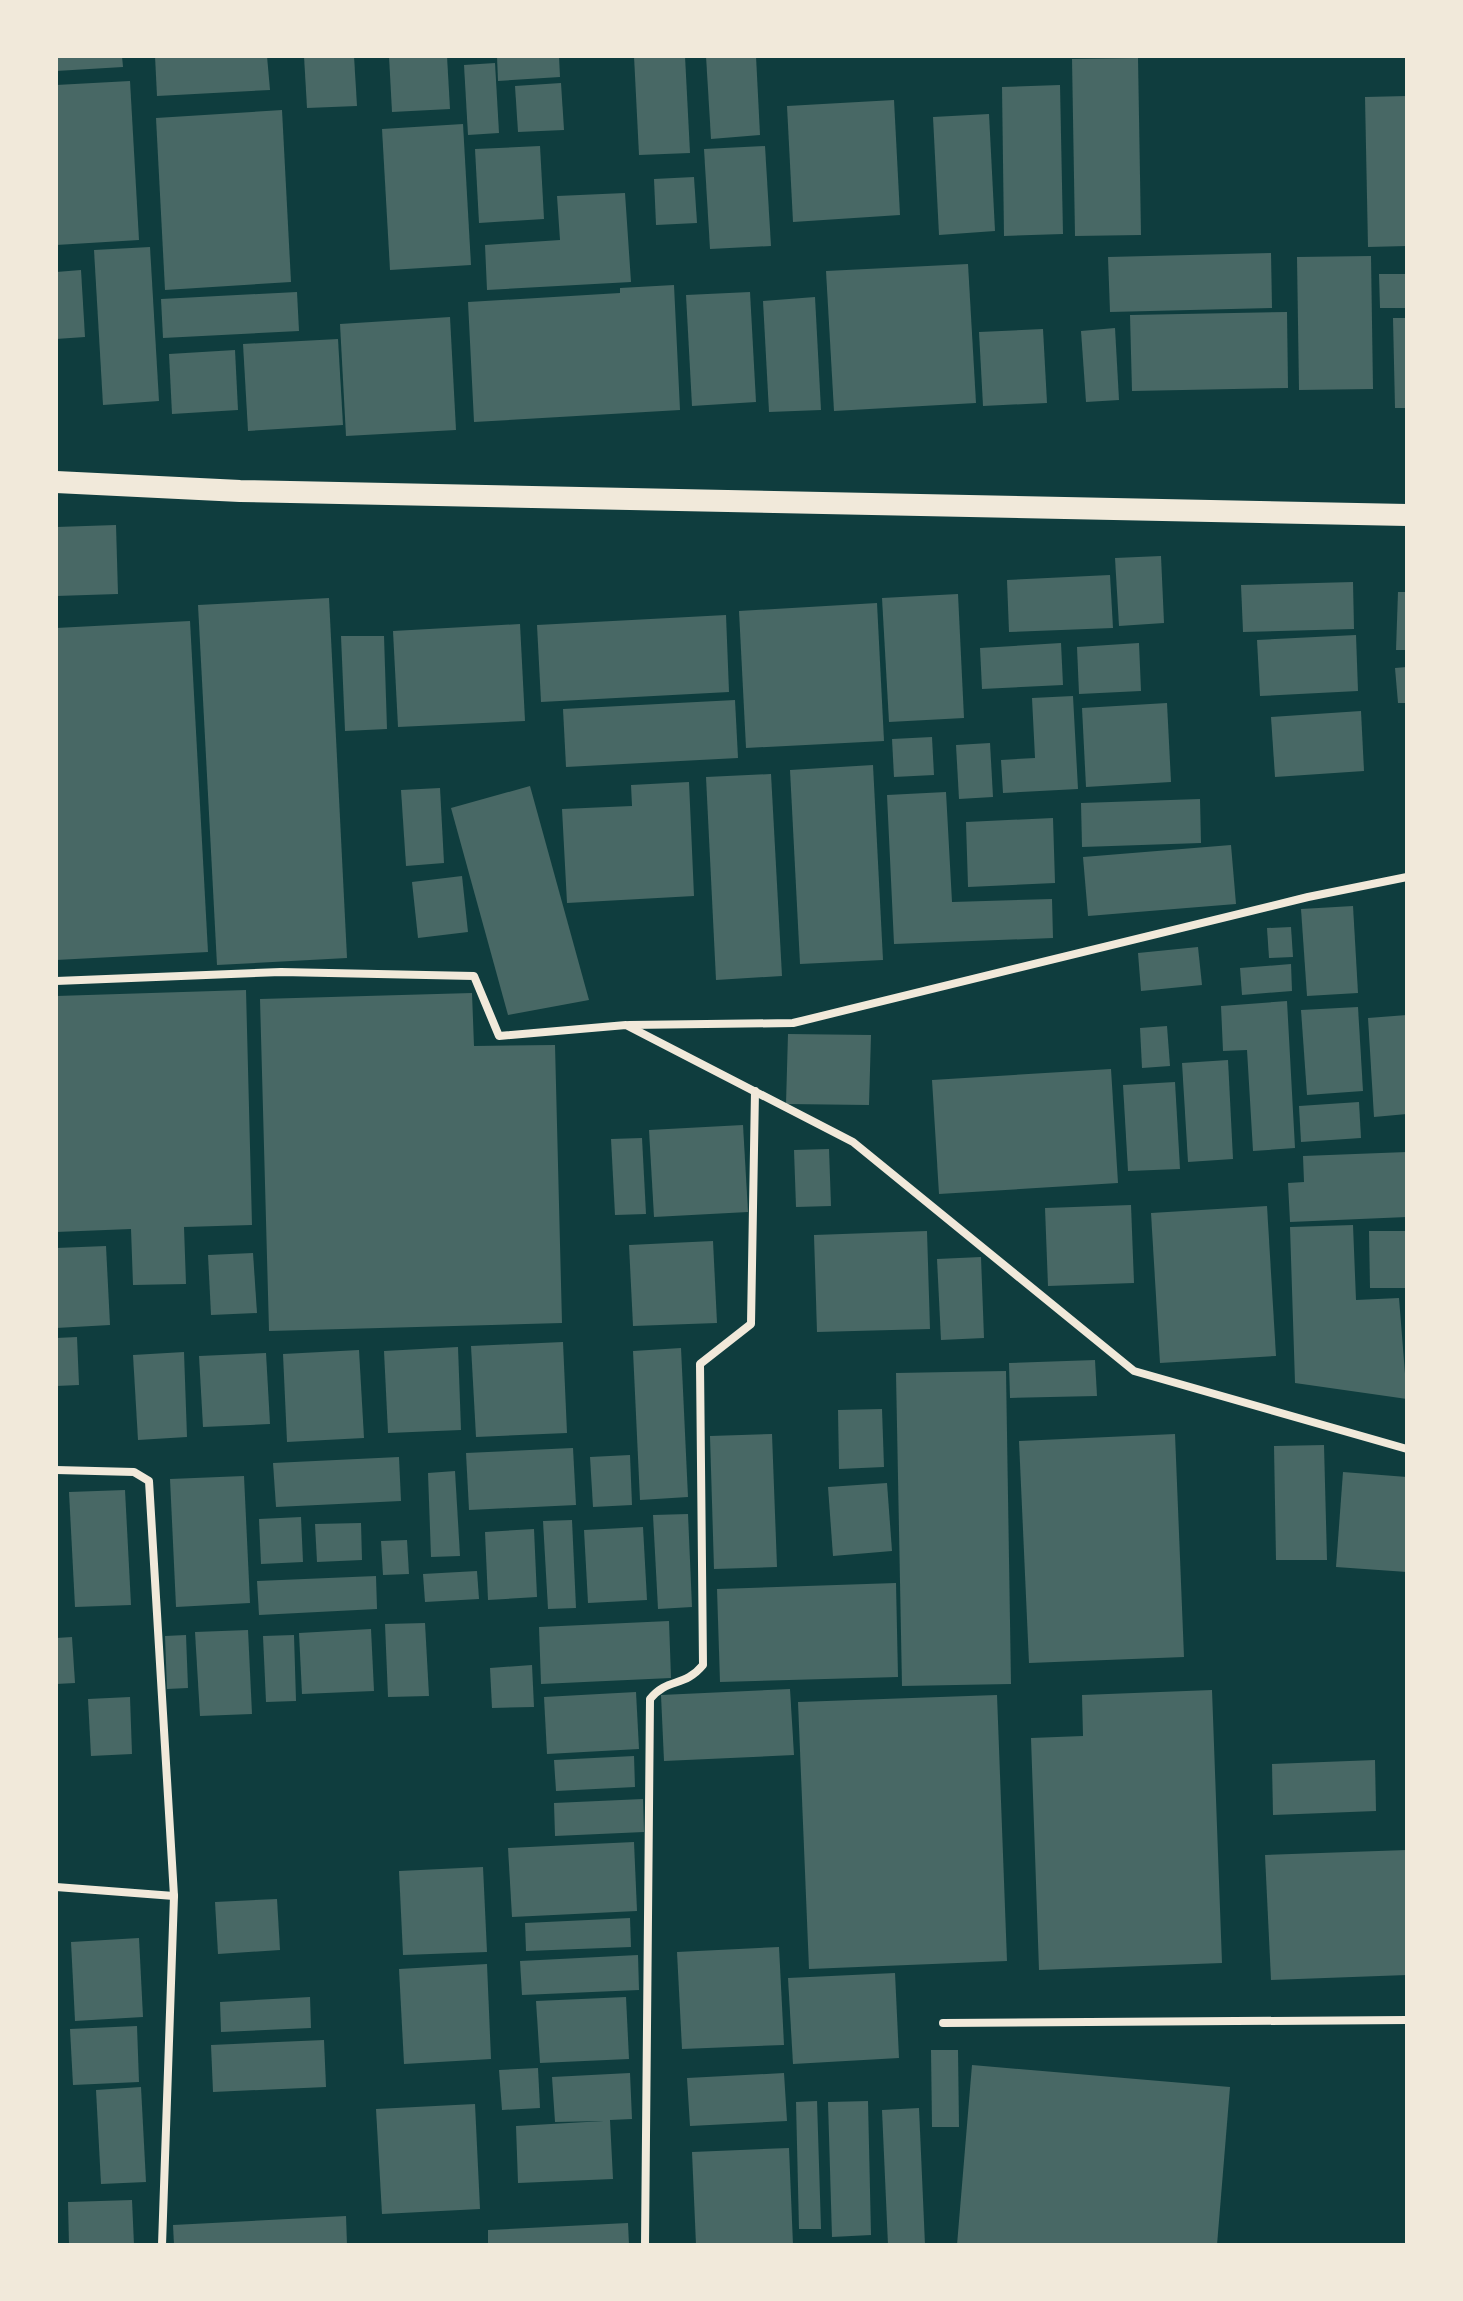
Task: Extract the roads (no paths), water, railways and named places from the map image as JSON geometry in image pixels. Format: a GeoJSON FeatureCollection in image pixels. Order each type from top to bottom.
{"type":"FeatureCollection","features":[{"type":"Feature","properties":{"kind":"highway"},"geometry":{"type":"LineString","coordinates":[[56,482],[256,492],[1407,515]]}},
{"type":"Feature","properties":{"kind":"street"},"geometry":{"type":"LineString","coordinates":[[56,981],[281,972],[474,976],[499,1036],[626,1025],[793,1023],[1308,897],[1407,877]]}},
{"type":"Feature","properties":{"kind":"street"},"geometry":{"type":"LineString","coordinates":[[626,1025],[853,1142],[1134,1371],[1407,1449]]}},
{"type":"Feature","properties":{"kind":"street"},"geometry":{"type":"LineString","coordinates":[[645,2245],[650,1699],[660,1688],[693,1678],[703,1665],[700,1364],[751,1324],[755,1091]]}},
{"type":"Feature","properties":{"kind":"street"},"geometry":{"type":"LineString","coordinates":[[56,1470],[134,1472],[149,1481],[174,1896],[162,2245]]}},
{"type":"Feature","properties":{"kind":"street"},"geometry":{"type":"LineString","coordinates":[[56,1887],[174,1896]]}},
{"type":"Feature","properties":{"kind":"street"},"geometry":{"type":"LineString","coordinates":[[943,2023],[1407,2020]]}}]}
